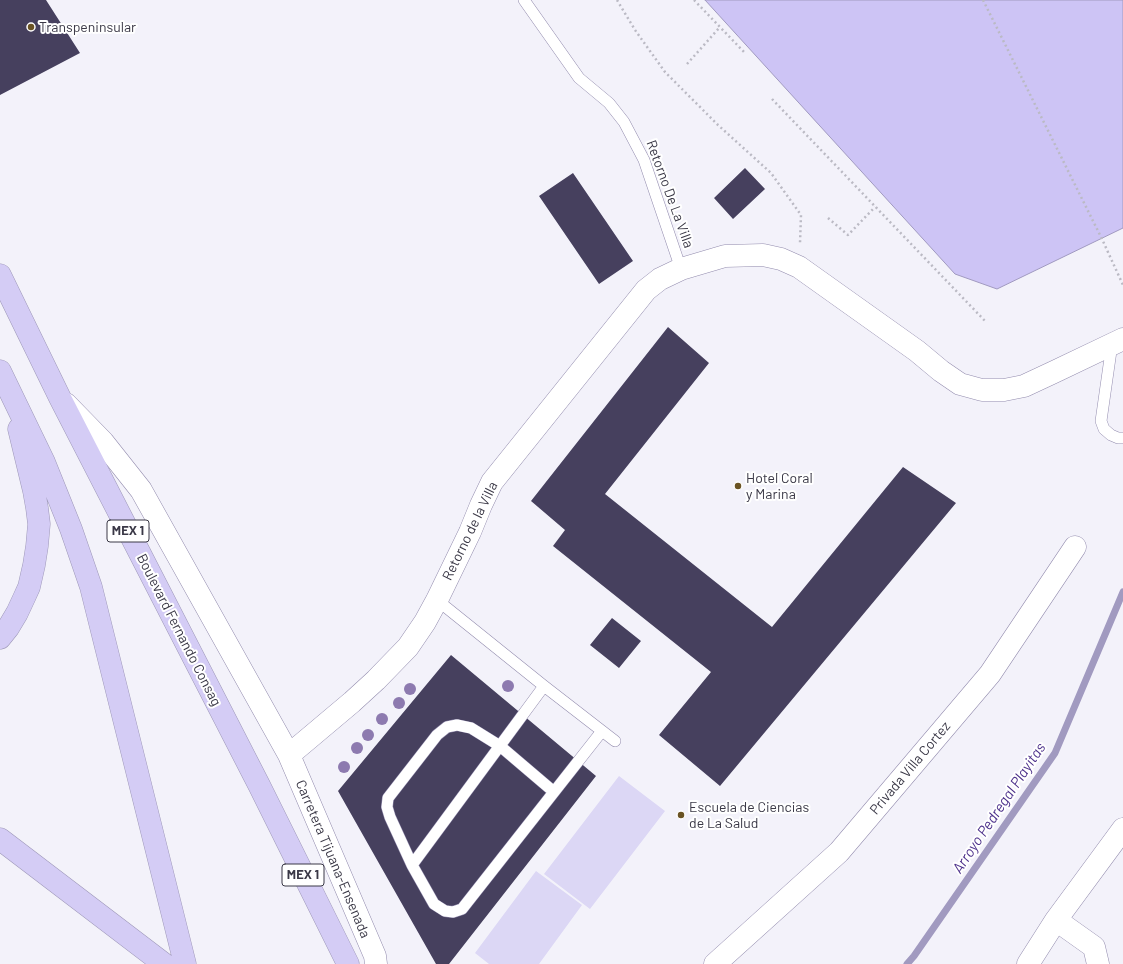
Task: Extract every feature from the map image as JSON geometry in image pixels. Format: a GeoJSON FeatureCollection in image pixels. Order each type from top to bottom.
{"type":"FeatureCollection","features":[{"type":"Feature","properties":{"kind":"highway","name":"Boulevard Fernando Consag"},"geometry":{"type":"LineString","coordinates":[[0,275],[60,398],[259,786],[348,964]]}},
{"type":"Feature","properties":{"kind":"highway"},"geometry":{"type":"LineString","coordinates":[[0,371],[47,468],[71,529],[91,587],[185,964]]}},
{"type":"Feature","properties":{"kind":"highway"},"geometry":{"type":"LineString","coordinates":[[0,638],[17,613],[29,587],[34,565],[39,524],[34,492],[21,441],[14,398]]}},
{"type":"Feature","properties":{"kind":"highway"},"geometry":{"type":"LineString","coordinates":[[0,839],[164,964]]}},
{"type":"Feature","properties":{"kind":"street","name":"Retorno de la Villa"},"geometry":{"type":"LineString","coordinates":[[289,755],[352,702],[408,647],[425,622],[437,600],[492,482],[646,290],[660,279],[681,270],[725,256],[763,255],[781,259],[799,267],[917,351],[941,371],[960,384],[982,390],[1004,390],[1024,386],[1118,342]]}},
{"type":"Feature","properties":{"kind":"street","name":"Carretera Tijuana-Ensenada"},"geometry":{"type":"LineString","coordinates":[[60,398],[103,442],[141,490],[289,755],[375,956],[376,964]]}},
{"type":"Feature","properties":{"kind":"street","name":"Privada Villa Cortez"},"geometry":{"type":"LineString","coordinates":[[715,964],[838,852],[990,674],[1075,547]]}},
{"type":"Feature","properties":{"kind":"street"},"geometry":{"type":"LineString","coordinates":[[1028,964],[1056,920],[1123,829]]}},
{"type":"Feature","properties":{"kind":"street"},"geometry":{"type":"LineString","coordinates":[[1056,920],[1094,947],[1098,964]]}},
{"type":"Feature","properties":{"kind":"lane","name":"Retorno De La Villa"},"geometry":{"type":"LineString","coordinates":[[524,0],[579,78],[608,103],[624,122],[644,160],[681,270]]}},
{"type":"Feature","properties":{"kind":"lane"},"geometry":{"type":"LineString","coordinates":[[1118,342],[1101,421],[1104,429],[1111,435],[1118,438],[1123,438]]}},
{"type":"Feature","properties":{"kind":"lane"},"geometry":{"type":"LineString","coordinates":[[437,600],[615,741]]}},
{"type":"Feature","properties":{"kind":"lane"},"geometry":{"type":"LineString","coordinates":[[412,866],[544,686]]}},
{"type":"Feature","properties":{"kind":"lane"},"geometry":{"type":"LineString","coordinates":[[554,792],[500,746],[471,728],[457,725],[447,728],[437,735],[388,798],[388,807],[390,817],[412,866],[434,904],[445,912],[453,912],[462,908],[554,792],[602,731]]}},
{"type":"Feature","properties":{"kind":"path"},"geometry":{"type":"LineString","coordinates":[[617,0],[635,30],[665,72],[718,125],[771,173],[801,215],[799,267]]}},
{"type":"Feature","properties":{"kind":"path"},"geometry":{"type":"LineString","coordinates":[[694,0],[744,52]]}},
{"type":"Feature","properties":{"kind":"path"},"geometry":{"type":"LineString","coordinates":[[983,0],[1123,285]]}},
{"type":"Feature","properties":{"kind":"path"},"geometry":{"type":"LineString","coordinates":[[687,64],[720,27]]}},
{"type":"Feature","properties":{"kind":"path"},"geometry":{"type":"LineString","coordinates":[[772,99],[986,322]]}},
{"type":"Feature","properties":{"kind":"path"},"geometry":{"type":"LineString","coordinates":[[828,218],[848,235],[875,207]]}},
{"type":"Feature","properties":{"kind":"shaded area"},"geometry":{"type":"Polygon","coordinates":[[[705,0],[1123,0],[1123,228],[997,289],[955,274],[705,0]]]}},
{"type":"Feature","properties":{"kind":"shaded area"},"geometry":{"type":"Polygon","coordinates":[[[619,776],[665,811],[590,909],[544,874],[619,776]]]}},
{"type":"Feature","properties":{"kind":"shaded area"},"geometry":{"type":"Polygon","coordinates":[[[536,871],[582,905],[539,964],[489,964],[475,953],[536,871]]]}},
{"type":"Feature","properties":{"kind":"building","name":"Transpeninsular"},"geometry":{"type":"Polygon","coordinates":[[[0,0],[46,0],[80,53],[0,95],[0,0]]]}},
{"type":"Feature","properties":{"kind":"building"},"geometry":{"type":"Polygon","coordinates":[[[745,168],[765,189],[733,219],[714,198],[745,168]]]}},
{"type":"Feature","properties":{"kind":"building"},"geometry":{"type":"Polygon","coordinates":[[[573,173],[633,261],[599,284],[539,196],[573,173]]]}},
{"type":"Feature","properties":{"kind":"building"},"geometry":{"type":"Polygon","coordinates":[[[668,327],[709,363],[605,494],[772,627],[903,467],[956,503],[720,786],[659,735],[711,672],[553,546],[565,530],[531,501],[668,327]]]}},
{"type":"Feature","properties":{"kind":"building"},"geometry":{"type":"Polygon","coordinates":[[[612,618],[641,641],[619,668],[590,645],[612,618]]]}},
{"type":"Feature","properties":{"kind":"building"},"geometry":{"type":"Polygon","coordinates":[[[451,655],[596,776],[449,964],[436,964],[338,791],[451,655]]]}},
{"type":"Feature","properties":{"kind":"waterway","name":"Arroyo Pedregal Playitas"},"geometry":{"type":"LineString","coordinates":[[907,964],[1055,753],[1123,592]]}},
{"type":"Feature","properties":{"kind":"place","name":"Transpeninsular"},"geometry":{"type":"Point","coordinates":[31,27]}},
{"type":"Feature","properties":{"kind":"place","name":"Hotel Coral y Marina"},"geometry":{"type":"Point","coordinates":[738,486]}},
{"type":"Feature","properties":{"kind":"place","name":"Escuela de Ciencias de La Salud"},"geometry":{"type":"Point","coordinates":[681,815]}}]}
